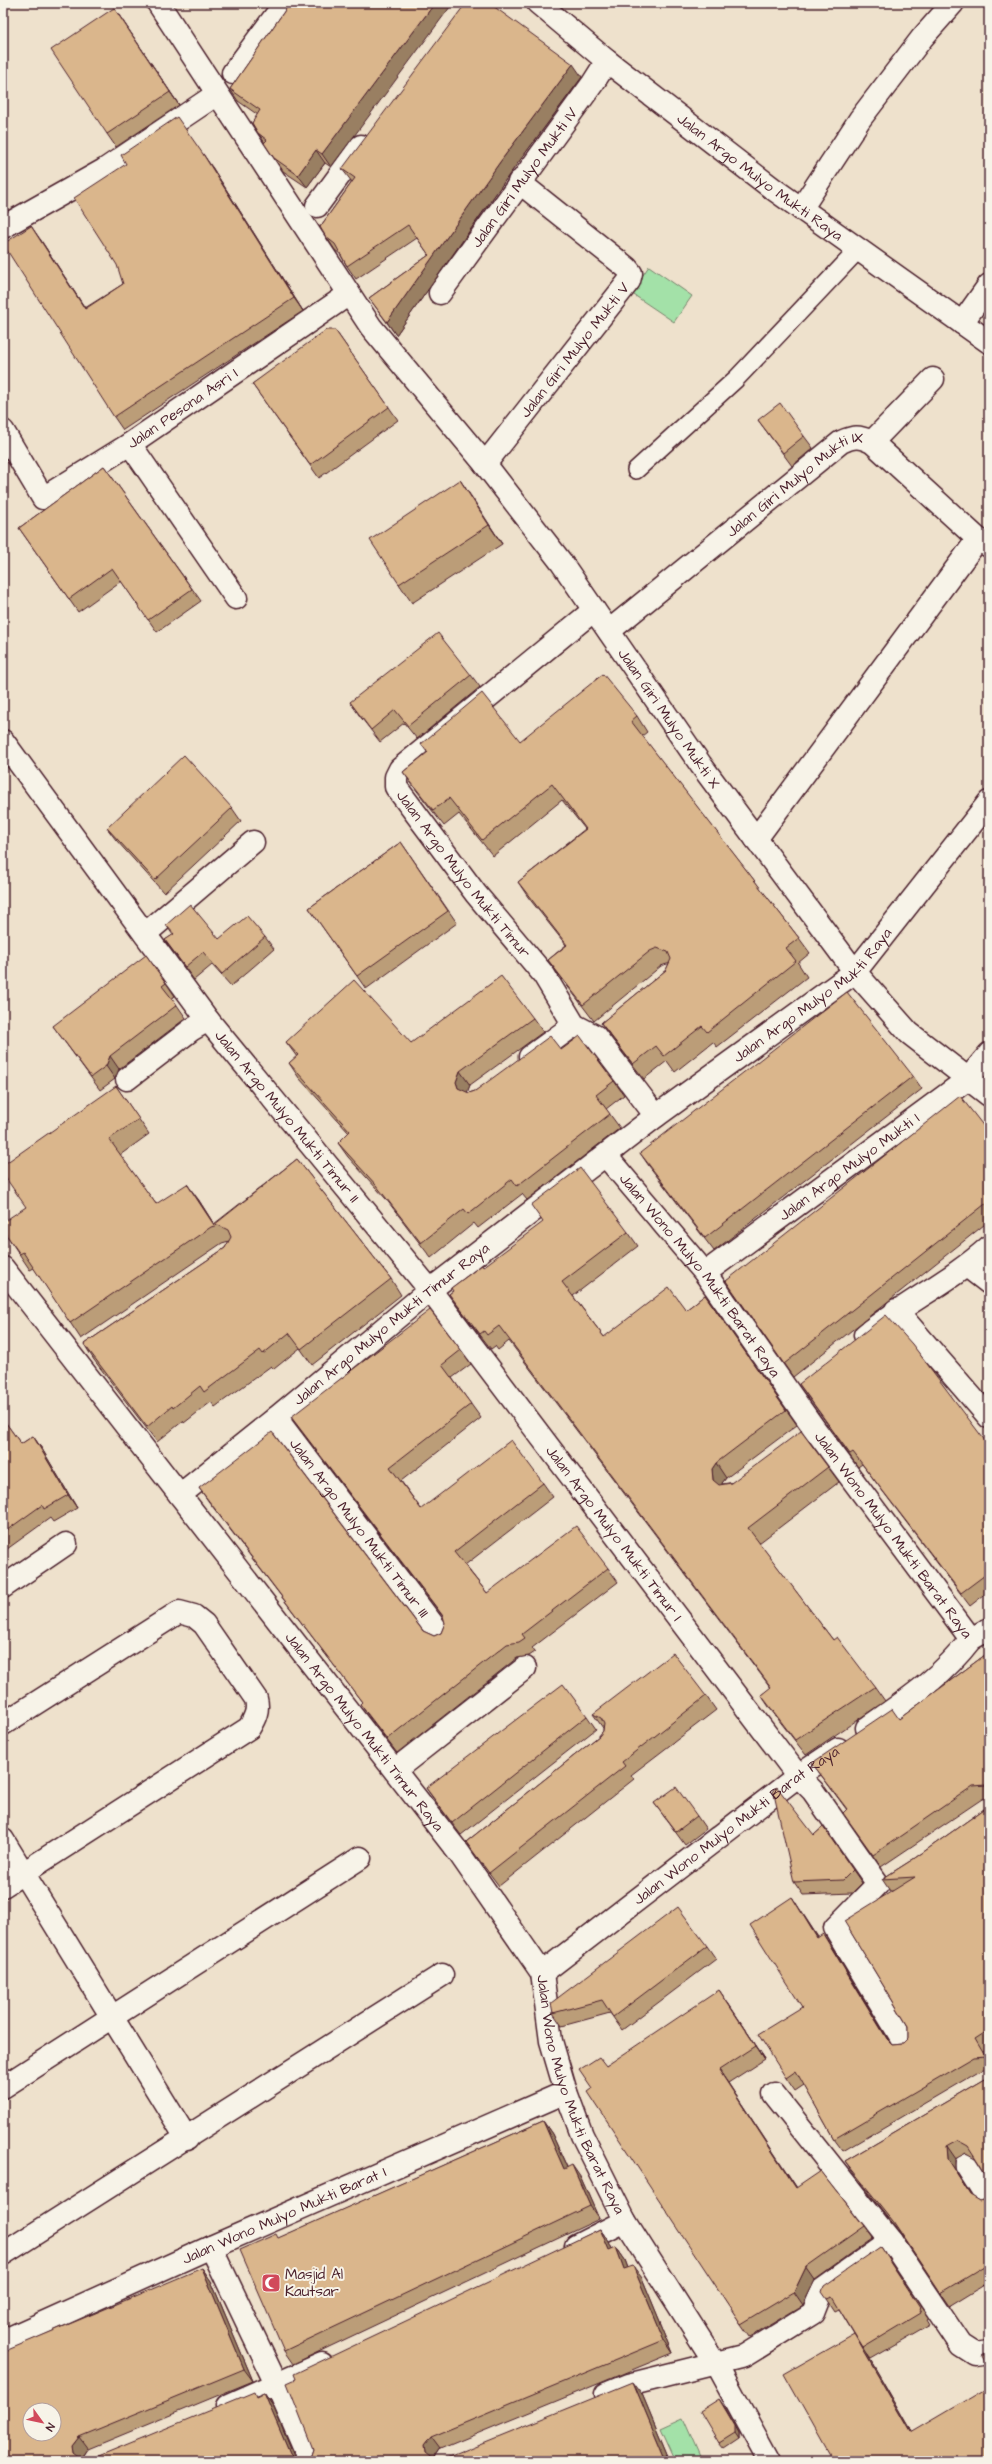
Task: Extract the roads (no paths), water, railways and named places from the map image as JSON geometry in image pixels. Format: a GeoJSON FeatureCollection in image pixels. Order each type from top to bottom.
{"type":"FeatureCollection","features":[{"type":"Feature","properties":{"kind":"street"},"geometry":{"type":"LineString","coordinates":[[158,3],[371,327],[485,464]]}},
{"type":"Feature","properties":{"kind":"street"},"geometry":{"type":"LineString","coordinates":[[233,73],[285,3]]}},
{"type":"Feature","properties":{"kind":"street","name":"Jalan Argo Mulyo Mukti Raya"},"geometry":{"type":"LineString","coordinates":[[538,3],[559,10],[607,61],[801,209],[989,342]]}},
{"type":"Feature","properties":{"kind":"street"},"geometry":{"type":"LineString","coordinates":[[801,209],[860,119],[922,38],[953,3]]}},
{"type":"Feature","properties":{"kind":"street","name":"Jalan Giri Mulyo Mukti IV"},"geometry":{"type":"LineString","coordinates":[[440,293],[519,182],[593,83],[607,61]]}},
{"type":"Feature","properties":{"kind":"street"},"geometry":{"type":"LineString","coordinates":[[3,227],[104,170],[217,94]]}},
{"type":"Feature","properties":{"kind":"street"},"geometry":{"type":"LineString","coordinates":[[317,206],[374,130]]}},
{"type":"Feature","properties":{"kind":"street","name":"Jalan Giri Mulyo Mukti V"},"geometry":{"type":"LineString","coordinates":[[485,464],[629,281],[630,273],[627,268],[519,182]]}},
{"type":"Feature","properties":{"kind":"street"},"geometry":{"type":"LineString","coordinates":[[962,323],[989,285]]}},
{"type":"Feature","properties":{"kind":"street","name":"Jalan Pesona Asri I"},"geometry":{"type":"LineString","coordinates":[[236,598],[130,444],[349,294]]}},
{"type":"Feature","properties":{"kind":"street"},"geometry":{"type":"LineString","coordinates":[[872,442],[933,379]]}},
{"type":"Feature","properties":{"kind":"street"},"geometry":{"type":"LineString","coordinates":[[3,431],[43,498],[130,444]]}},
{"type":"Feature","properties":{"kind":"street","name":"Jalan Giri Mulyo Mukti IX"},"geometry":{"type":"LineString","coordinates":[[609,631],[841,442],[858,436],[872,442],[983,542],[756,839]]}},
{"type":"Feature","properties":{"kind":"street","name":"Jalan Giri Mulyo Mukti X"},"geometry":{"type":"LineString","coordinates":[[485,464],[561,562],[609,631],[622,653],[688,747],[855,972],[909,1033],[989,1095]]}},
{"type":"Feature","properties":{"kind":"street","name":"Jalan Argo Mulyo Mukti Timur"},"geometry":{"type":"LineString","coordinates":[[574,1025],[544,975],[476,894],[396,787],[396,777],[400,768],[594,610]]}},
{"type":"Feature","properties":{"kind":"street"},"geometry":{"type":"LineString","coordinates":[[3,741],[208,1020]]}},
{"type":"Feature","properties":{"kind":"street","name":"Jalan Argo Mulyo Mukti Raya"},"geometry":{"type":"LineString","coordinates":[[606,1156],[656,1116],[855,972],[989,802]]}},
{"type":"Feature","properties":{"kind":"street"},"geometry":{"type":"LineString","coordinates":[[145,934],[253,842]]}},
{"type":"Feature","properties":{"kind":"street","name":"Jalan Argo Mulyo Mukti Timur II"},"geometry":{"type":"LineString","coordinates":[[127,1079],[191,1030],[208,1020],[430,1290]]}},
{"type":"Feature","properties":{"kind":"street"},"geometry":{"type":"LineString","coordinates":[[595,1036],[613,1021]]}},
{"type":"Feature","properties":{"kind":"street"},"geometry":{"type":"LineString","coordinates":[[517,1067],[574,1025],[595,1036],[656,1116]]}},
{"type":"Feature","properties":{"kind":"street","name":"Jalan Argo Mulyo Mukti I"},"geometry":{"type":"LineString","coordinates":[[705,1274],[968,1079],[989,1054]]}},
{"type":"Feature","properties":{"kind":"street","name":"Jalan Argo Mulyo Mukti Timur Raya"},"geometry":{"type":"LineString","coordinates":[[180,1495],[276,1418],[430,1290],[606,1156]]}},
{"type":"Feature","properties":{"kind":"street","name":"Jalan Wono Mulyo Mukti Barat Raya"},"geometry":{"type":"LineString","coordinates":[[606,1156],[705,1274],[790,1394],[807,1433],[980,1634],[948,1668],[927,1687],[798,1776],[542,1973],[551,2041],[566,2092],[582,2135],[625,2221],[716,2364],[769,2461]]}},
{"type":"Feature","properties":{"kind":"street"},"geometry":{"type":"LineString","coordinates":[[846,1350],[896,1310],[967,1266],[989,1247]]}},
{"type":"Feature","properties":{"kind":"street"},"geometry":{"type":"LineString","coordinates":[[967,1266],[989,1283]]}},
{"type":"Feature","properties":{"kind":"street","name":"Jalan Argo Mulyo Mukti Timur Raya"},"geometry":{"type":"LineString","coordinates":[[3,1268],[459,1853],[542,1973]]}},
{"type":"Feature","properties":{"kind":"street","name":"Jalan Argo Mulyo Mukti Timur I"},"geometry":{"type":"LineString","coordinates":[[430,1290],[798,1776],[813,1791],[878,1884]]}},
{"type":"Feature","properties":{"kind":"street"},"geometry":{"type":"LineString","coordinates":[[896,1310],[989,1417]]}},
{"type":"Feature","properties":{"kind":"street"},"geometry":{"type":"LineString","coordinates":[[73,1359],[92,1346]]}},
{"type":"Feature","properties":{"kind":"street"},"geometry":{"type":"LineString","coordinates":[[790,1394],[808,1380]]}},
{"type":"Feature","properties":{"kind":"street","name":"Jalan Argo Mulyo Mukti Timur III"},"geometry":{"type":"LineString","coordinates":[[276,1418],[444,1638]]}},
{"type":"Feature","properties":{"kind":"street"},"geometry":{"type":"LineString","coordinates":[[3,1587],[66,1544]]}},
{"type":"Feature","properties":{"kind":"street"},"geometry":{"type":"LineString","coordinates":[[3,1724],[179,1612],[194,1616],[204,1624],[256,1698],[257,1704],[256,1716],[249,1728],[3,1886]]}},
{"type":"Feature","properties":{"kind":"street"},"geometry":{"type":"LineString","coordinates":[[395,1770],[525,1668]]}},
{"type":"Feature","properties":{"kind":"street"},"geometry":{"type":"LineString","coordinates":[[459,1853],[478,1838]]}},
{"type":"Feature","properties":{"kind":"street"},"geometry":{"type":"LineString","coordinates":[[3,1840],[187,2139]]}},
{"type":"Feature","properties":{"kind":"street"},"geometry":{"type":"LineString","coordinates":[[3,2086],[360,1858]]}},
{"type":"Feature","properties":{"kind":"street"},"geometry":{"type":"LineString","coordinates":[[898,1872],[878,1884],[836,1928],[906,2045]]}},
{"type":"Feature","properties":{"kind":"street"},"geometry":{"type":"LineString","coordinates":[[3,2254],[187,2139],[442,1975]]}},
{"type":"Feature","properties":{"kind":"street","name":"Jalan Wono Mulyo Mukti Barat I"},"geometry":{"type":"LineString","coordinates":[[3,2341],[211,2247],[566,2092]]}},
{"type":"Feature","properties":{"kind":"street"},"geometry":{"type":"LineString","coordinates":[[774,2094],[891,2241],[961,2345],[975,2354],[989,2352]]}},
{"type":"Feature","properties":{"kind":"street"},"geometry":{"type":"LineString","coordinates":[[834,2171],[854,2159]]}},
{"type":"Feature","properties":{"kind":"street"},"geometry":{"type":"LineString","coordinates":[[966,2164],[989,2201]]}},
{"type":"Feature","properties":{"kind":"street"},"geometry":{"type":"LineString","coordinates":[[559,2254],[625,2221]]}},
{"type":"Feature","properties":{"kind":"street"},"geometry":{"type":"LineString","coordinates":[[584,2403],[628,2385],[744,2356],[813,2313],[822,2290],[891,2241]]}},
{"type":"Feature","properties":{"kind":"street"},"geometry":{"type":"LineString","coordinates":[[211,2247],[277,2385],[310,2461]]}},
{"type":"Feature","properties":{"kind":"street"},"geometry":{"type":"LineString","coordinates":[[210,2412],[277,2385],[342,2355]]}},
{"type":"Feature","properties":{"kind":"lane"},"geometry":{"type":"LineString","coordinates":[[636,470],[736,379],[858,250]]}},
{"type":"Feature","properties":{"kind":"place","name":"Masjid Al Kautsar"},"geometry":{"type":"Point","coordinates":[271,2283]}}]}
